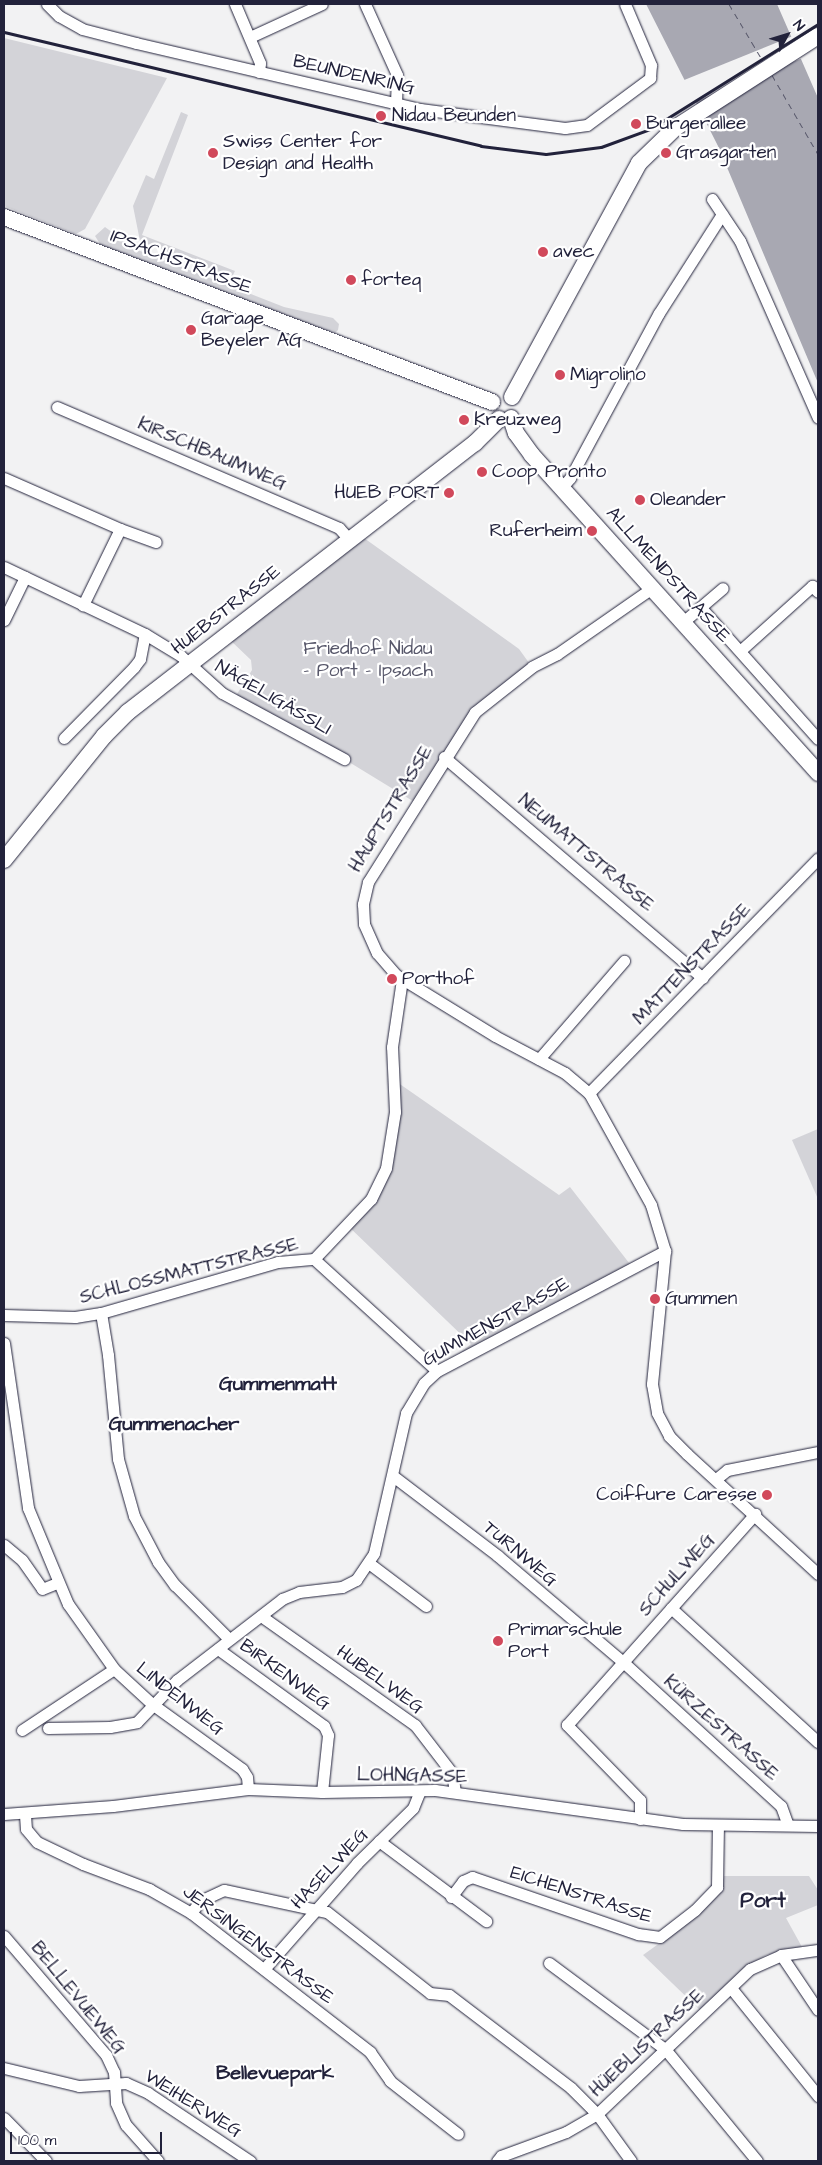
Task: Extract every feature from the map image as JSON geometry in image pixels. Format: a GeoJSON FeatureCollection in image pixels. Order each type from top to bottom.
{"type":"FeatureCollection","features":[{"type":"Feature","properties":{"kind":"main road"},"geometry":{"type":"LineString","coordinates":[[505,419],[493,414],[492,402],[500,395],[512,397],[628,179],[649,153],[682,123],[816,37]]}},
{"type":"Feature","properties":{"kind":"main road","name":"IPSACHSTRASSE"},"geometry":{"type":"LineString","coordinates":[[4,217],[492,402]]}},
{"type":"Feature","properties":{"kind":"main road","name":"ALLMENDSTRASSE"},"geometry":{"type":"LineString","coordinates":[[512,397],[517,406],[505,419],[521,441],[561,488],[818,773]]}},
{"type":"Feature","properties":{"kind":"main road","name":"HUEBSTRASSE"},"geometry":{"type":"LineString","coordinates":[[4,860],[104,736],[128,712],[189,662],[505,419]]}},
{"type":"Feature","properties":{"kind":"street","name":"BEUNDENRING"},"geometry":{"type":"LineString","coordinates":[[47,4],[59,16],[82,29],[396,104],[555,128],[581,127],[596,120],[650,78],[652,65],[625,4]]}},
{"type":"Feature","properties":{"kind":"street"},"geometry":{"type":"LineString","coordinates":[[235,4],[250,37],[259,72]]}},
{"type":"Feature","properties":{"kind":"street"},"geometry":{"type":"LineString","coordinates":[[250,37],[322,4]]}},
{"type":"Feature","properties":{"kind":"street"},"geometry":{"type":"LineString","coordinates":[[365,4],[397,75],[396,104]]}},
{"type":"Feature","properties":{"kind":"street"},"geometry":{"type":"LineString","coordinates":[[712,199],[754,272],[818,418]]}},
{"type":"Feature","properties":{"kind":"street"},"geometry":{"type":"LineString","coordinates":[[561,488],[570,478],[659,313],[722,214]]}},
{"type":"Feature","properties":{"kind":"street","name":"KIRSCHBAUMWEG"},"geometry":{"type":"LineString","coordinates":[[57,407],[339,528],[349,539]]}},
{"type":"Feature","properties":{"kind":"street"},"geometry":{"type":"LineString","coordinates":[[4,478],[120,530],[156,542]]}},
{"type":"Feature","properties":{"kind":"street"},"geometry":{"type":"LineString","coordinates":[[83,605],[120,530]]}},
{"type":"Feature","properties":{"kind":"street","name":"NÄGELIGÄSSLI"},"geometry":{"type":"LineString","coordinates":[[4,567],[145,634],[189,662],[209,684],[222,693],[344,759]]}},
{"type":"Feature","properties":{"kind":"street"},"geometry":{"type":"LineString","coordinates":[[4,620],[25,577]]}},
{"type":"Feature","properties":{"kind":"street"},"geometry":{"type":"LineString","coordinates":[[741,650],[812,586],[818,592]]}},
{"type":"Feature","properties":{"kind":"street","name":"HAUPTSTRASSE"},"geometry":{"type":"LineString","coordinates":[[652,588],[490,697],[471,716],[376,868],[362,904],[370,942],[385,965],[402,979],[566,1074],[589,1093],[651,1205],[665,1251],[652,1384],[657,1413],[669,1436],[818,1574]]}},
{"type":"Feature","properties":{"kind":"street"},"geometry":{"type":"LineString","coordinates":[[683,622],[702,609],[723,588]]}},
{"type":"Feature","properties":{"kind":"street"},"geometry":{"type":"LineString","coordinates":[[702,609],[741,650],[818,739]]}},
{"type":"Feature","properties":{"kind":"street"},"geometry":{"type":"LineString","coordinates":[[64,738],[134,667],[140,659],[145,634]]}},
{"type":"Feature","properties":{"kind":"street","name":"NEUMATTSTRASSE"},"geometry":{"type":"LineString","coordinates":[[444,757],[704,978]]}},
{"type":"Feature","properties":{"kind":"street","name":"MATTENSTRASSE"},"geometry":{"type":"LineString","coordinates":[[589,1093],[704,978],[818,858]]}},
{"type":"Feature","properties":{"kind":"street"},"geometry":{"type":"LineString","coordinates":[[540,1060],[624,961]]}},
{"type":"Feature","properties":{"kind":"street","name":"SCHLOSSMATTSTRASSE"},"geometry":{"type":"LineString","coordinates":[[4,1315],[75,1317],[100,1313],[278,1262],[314,1259],[371,1199],[386,1168],[395,1112],[392,1047],[402,979]]}},
{"type":"Feature","properties":{"kind":"street","name":"GUMMENSTRASSE"},"geometry":{"type":"LineString","coordinates":[[370,1564],[393,1476],[406,1413],[416,1393],[437,1371],[665,1251]]}},
{"type":"Feature","properties":{"kind":"street"},"geometry":{"type":"LineString","coordinates":[[314,1259],[437,1371]]}},
{"type":"Feature","properties":{"kind":"street"},"geometry":{"type":"LineString","coordinates":[[100,1313],[108,1355],[118,1458],[134,1516],[153,1554],[175,1586],[229,1639]]}},
{"type":"Feature","properties":{"kind":"street","name":"LINDENWEG"},"geometry":{"type":"LineString","coordinates":[[4,1343],[28,1508],[57,1583],[87,1635],[114,1669],[152,1704],[242,1769],[247,1777],[248,1789]]}},
{"type":"Feature","properties":{"kind":"street"},"geometry":{"type":"LineString","coordinates":[[716,1479],[727,1470],[818,1452]]}},
{"type":"Feature","properties":{"kind":"street","name":"TURNWEG"},"geometry":{"type":"LineString","coordinates":[[393,1476],[495,1554],[574,1623],[622,1661]]}},
{"type":"Feature","properties":{"kind":"street","name":"SCHULWEG"},"geometry":{"type":"LineString","coordinates":[[640,1819],[640,1800],[568,1725],[622,1661],[755,1514]]}},
{"type":"Feature","properties":{"kind":"street"},"geometry":{"type":"LineString","coordinates":[[4,1545],[22,1560],[42,1588],[57,1583]]}},
{"type":"Feature","properties":{"kind":"street"},"geometry":{"type":"LineString","coordinates":[[48,1728],[110,1727],[137,1722],[152,1704],[177,1680],[288,1596],[350,1584],[370,1564],[426,1606]]}},
{"type":"Feature","properties":{"kind":"street"},"geometry":{"type":"LineString","coordinates":[[671,1608],[818,1742]]}},
{"type":"Feature","properties":{"kind":"street","name":"HUBELWEG"},"geometry":{"type":"LineString","coordinates":[[261,1616],[415,1725],[452,1773],[455,1792]]}},
{"type":"Feature","properties":{"kind":"street","name":"BIRKENWEG"},"geometry":{"type":"LineString","coordinates":[[218,1648],[324,1726],[328,1735],[322,1792]]}},
{"type":"Feature","properties":{"kind":"street","name":"KÜRZESTRASSE"},"geometry":{"type":"LineString","coordinates":[[622,1661],[780,1806],[788,1825]]}},
{"type":"Feature","properties":{"kind":"street"},"geometry":{"type":"LineString","coordinates":[[22,1730],[114,1669]]}},
{"type":"Feature","properties":{"kind":"street","name":"LOHNGASSE"},"geometry":{"type":"LineString","coordinates":[[4,1814],[25,1815],[248,1789],[322,1792],[420,1791],[455,1792],[640,1819],[718,1824],[818,1826]]}},
{"type":"Feature","properties":{"kind":"street","name":"HASELWEG"},"geometry":{"type":"LineString","coordinates":[[264,1970],[315,1910],[379,1841],[413,1808],[420,1791]]}},
{"type":"Feature","properties":{"kind":"street","name":"JERSINGENSTRASSE"},"geometry":{"type":"LineString","coordinates":[[25,1815],[26,1829],[37,1842],[83,1864],[149,1889],[191,1913],[370,2052],[390,2081],[458,2134]]}},
{"type":"Feature","properties":{"kind":"street","name":"EICHENSTRASSE"},"geometry":{"type":"LineString","coordinates":[[451,1897],[463,1880],[472,1878],[638,1934],[660,1937],[695,1910],[717,1887],[718,1824]]}},
{"type":"Feature","properties":{"kind":"street"},"geometry":{"type":"LineString","coordinates":[[379,1841],[486,1922]]}},
{"type":"Feature","properties":{"kind":"street"},"geometry":{"type":"LineString","coordinates":[[191,1913],[200,1900],[224,1890],[327,1912],[430,1993],[449,1995],[571,2088],[597,2114],[631,2161]]}},
{"type":"Feature","properties":{"kind":"street","name":"BELLEVUEWEG"},"geometry":{"type":"LineString","coordinates":[[4,1936],[8,1948],[106,2055],[115,2081],[79,2086],[4,2068]]}},
{"type":"Feature","properties":{"kind":"street","name":"HÜEBLISTRASSE"},"geometry":{"type":"LineString","coordinates":[[497,2161],[501,2156],[566,2132],[597,2114],[750,1969],[781,1955],[818,1950]]}},
{"type":"Feature","properties":{"kind":"street"},"geometry":{"type":"LineString","coordinates":[[781,1955],[818,2010]]}},
{"type":"Feature","properties":{"kind":"street"},"geometry":{"type":"LineString","coordinates":[[550,1962],[665,2049],[757,2161]]}},
{"type":"Feature","properties":{"kind":"street"},"geometry":{"type":"LineString","coordinates":[[731,1988],[818,2096]]}},
{"type":"Feature","properties":{"kind":"street"},"geometry":{"type":"LineString","coordinates":[[115,2081],[116,2103],[126,2125],[158,2161]]}},
{"type":"Feature","properties":{"kind":"street","name":"WEIHERWEG"},"geometry":{"type":"LineString","coordinates":[[115,2081],[148,2093],[250,2161]]}},
{"type":"Feature","properties":{"kind":"street"},"geometry":{"type":"LineString","coordinates":[[4,2118],[46,2161]]}},
{"type":"Feature","properties":{"kind":"green space"},"geometry":{"type":"Polygon","coordinates":[[[4,38],[167,78],[85,229],[76,234],[4,206],[4,38]]]}},
{"type":"Feature","properties":{"kind":"green space"},"geometry":{"type":"Polygon","coordinates":[[[181,112],[188,115],[142,235],[235,271],[232,277],[140,241],[133,206],[146,175],[154,179],[181,112]]]}},
{"type":"Feature","properties":{"kind":"green space"},"geometry":{"type":"Polygon","coordinates":[[[105,227],[135,249],[284,307],[333,318],[339,324],[338,330],[335,333],[240,300],[102,247],[95,236],[105,227]]]}},
{"type":"Feature","properties":{"kind":"green space","name":"Friedhof Nidau - Port - Ipsach"},"geometry":{"type":"Polygon","coordinates":[[[357,533],[519,649],[532,667],[490,697],[416,803],[344,759],[234,699],[252,670],[251,660],[229,639],[357,533]]]}},
{"type":"Feature","properties":{"kind":"green space"},"geometry":{"type":"Polygon","coordinates":[[[394,1080],[559,1195],[570,1187],[633,1268],[437,1371],[471,1344],[347,1225],[386,1168],[394,1080]]]}},
{"type":"Feature","properties":{"kind":"green space"},"geometry":{"type":"Polygon","coordinates":[[[818,1129],[818,1199],[792,1140],[818,1129]]]}},
{"type":"Feature","properties":{"kind":"green space"},"geometry":{"type":"Polygon","coordinates":[[[724,1876],[809,1876],[818,1890],[818,1905],[786,1918],[802,1947],[766,1955],[741,1970],[701,2011],[643,1955],[685,1925],[720,1892],[724,1876]]]}},
{"type":"Feature","properties":{"kind":"shaded area"},"geometry":{"type":"Polygon","coordinates":[[[646,4],[777,4],[818,98],[818,383],[718,146],[646,4]]]}},
{"type":"Feature","properties":{"kind":"pier"},"geometry":{"type":"Polygon","coordinates":[[[793,36],[802,58],[691,103],[682,81],[793,36]]]}},
{"type":"Feature","properties":{"kind":"ferry route"},"geometry":{"type":"LineString","coordinates":[[729,4],[763,61]]}},
{"type":"Feature","properties":{"kind":"ferry route"},"geometry":{"type":"LineString","coordinates":[[772,75],[818,154]]}},
{"type":"Feature","properties":{"kind":"railway"},"geometry":{"type":"LineString","coordinates":[[4,32],[481,146],[546,154],[601,147],[650,129],[818,24]]}},
{"type":"Feature","properties":{"kind":"place","name":"Nidau Beunden"},"geometry":{"type":"Point","coordinates":[381,116]}},
{"type":"Feature","properties":{"kind":"place","name":"Burgerallee"},"geometry":{"type":"Point","coordinates":[636,124]}},
{"type":"Feature","properties":{"kind":"place","name":"Swiss Center for Design and Health"},"geometry":{"type":"Point","coordinates":[213,153]}},
{"type":"Feature","properties":{"kind":"place","name":"Grasgarten"},"geometry":{"type":"Point","coordinates":[666,153]}},
{"type":"Feature","properties":{"kind":"place","name":"avec"},"geometry":{"type":"Point","coordinates":[543,252]}},
{"type":"Feature","properties":{"kind":"place","name":"forteq"},"geometry":{"type":"Point","coordinates":[351,280]}},
{"type":"Feature","properties":{"kind":"place","name":"Garage Beyeler AG"},"geometry":{"type":"Point","coordinates":[191,330]}},
{"type":"Feature","properties":{"kind":"place","name":"Migrolino"},"geometry":{"type":"Point","coordinates":[560,375]}},
{"type":"Feature","properties":{"kind":"place","name":"Kreuzweg"},"geometry":{"type":"Point","coordinates":[464,420]}},
{"type":"Feature","properties":{"kind":"place","name":"Coop Pronto"},"geometry":{"type":"Point","coordinates":[482,472]}},
{"type":"Feature","properties":{"kind":"place","name":"HUEB PORT"},"geometry":{"type":"Point","coordinates":[449,493]}},
{"type":"Feature","properties":{"kind":"place","name":"Oleander"},"geometry":{"type":"Point","coordinates":[640,500]}},
{"type":"Feature","properties":{"kind":"place","name":"Ruferheim"},"geometry":{"type":"Point","coordinates":[592,531]}},
{"type":"Feature","properties":{"kind":"place","name":"Porthof"},"geometry":{"type":"Point","coordinates":[392,979]}},
{"type":"Feature","properties":{"kind":"place","name":"Gummen"},"geometry":{"type":"Point","coordinates":[655,1299]}},
{"type":"Feature","properties":{"kind":"place","name":"Coiffure Caresse"},"geometry":{"type":"Point","coordinates":[767,1495]}},
{"type":"Feature","properties":{"kind":"place","name":"Primarschule Port"},"geometry":{"type":"Point","coordinates":[498,1641]}},
{"type":"Feature","properties":{"kind":"district","name":"Gummenmatt"},"geometry":{"type":"Point","coordinates":[278,1384]}},
{"type":"Feature","properties":{"kind":"district","name":"Gummenacher"},"geometry":{"type":"Point","coordinates":[174,1424]}},
{"type":"Feature","properties":{"kind":"district","name":"Port"},"geometry":{"type":"Point","coordinates":[763,1901]}},
{"type":"Feature","properties":{"kind":"district","name":"Bellevuepark"},"geometry":{"type":"Point","coordinates":[275,2073]}}]}
